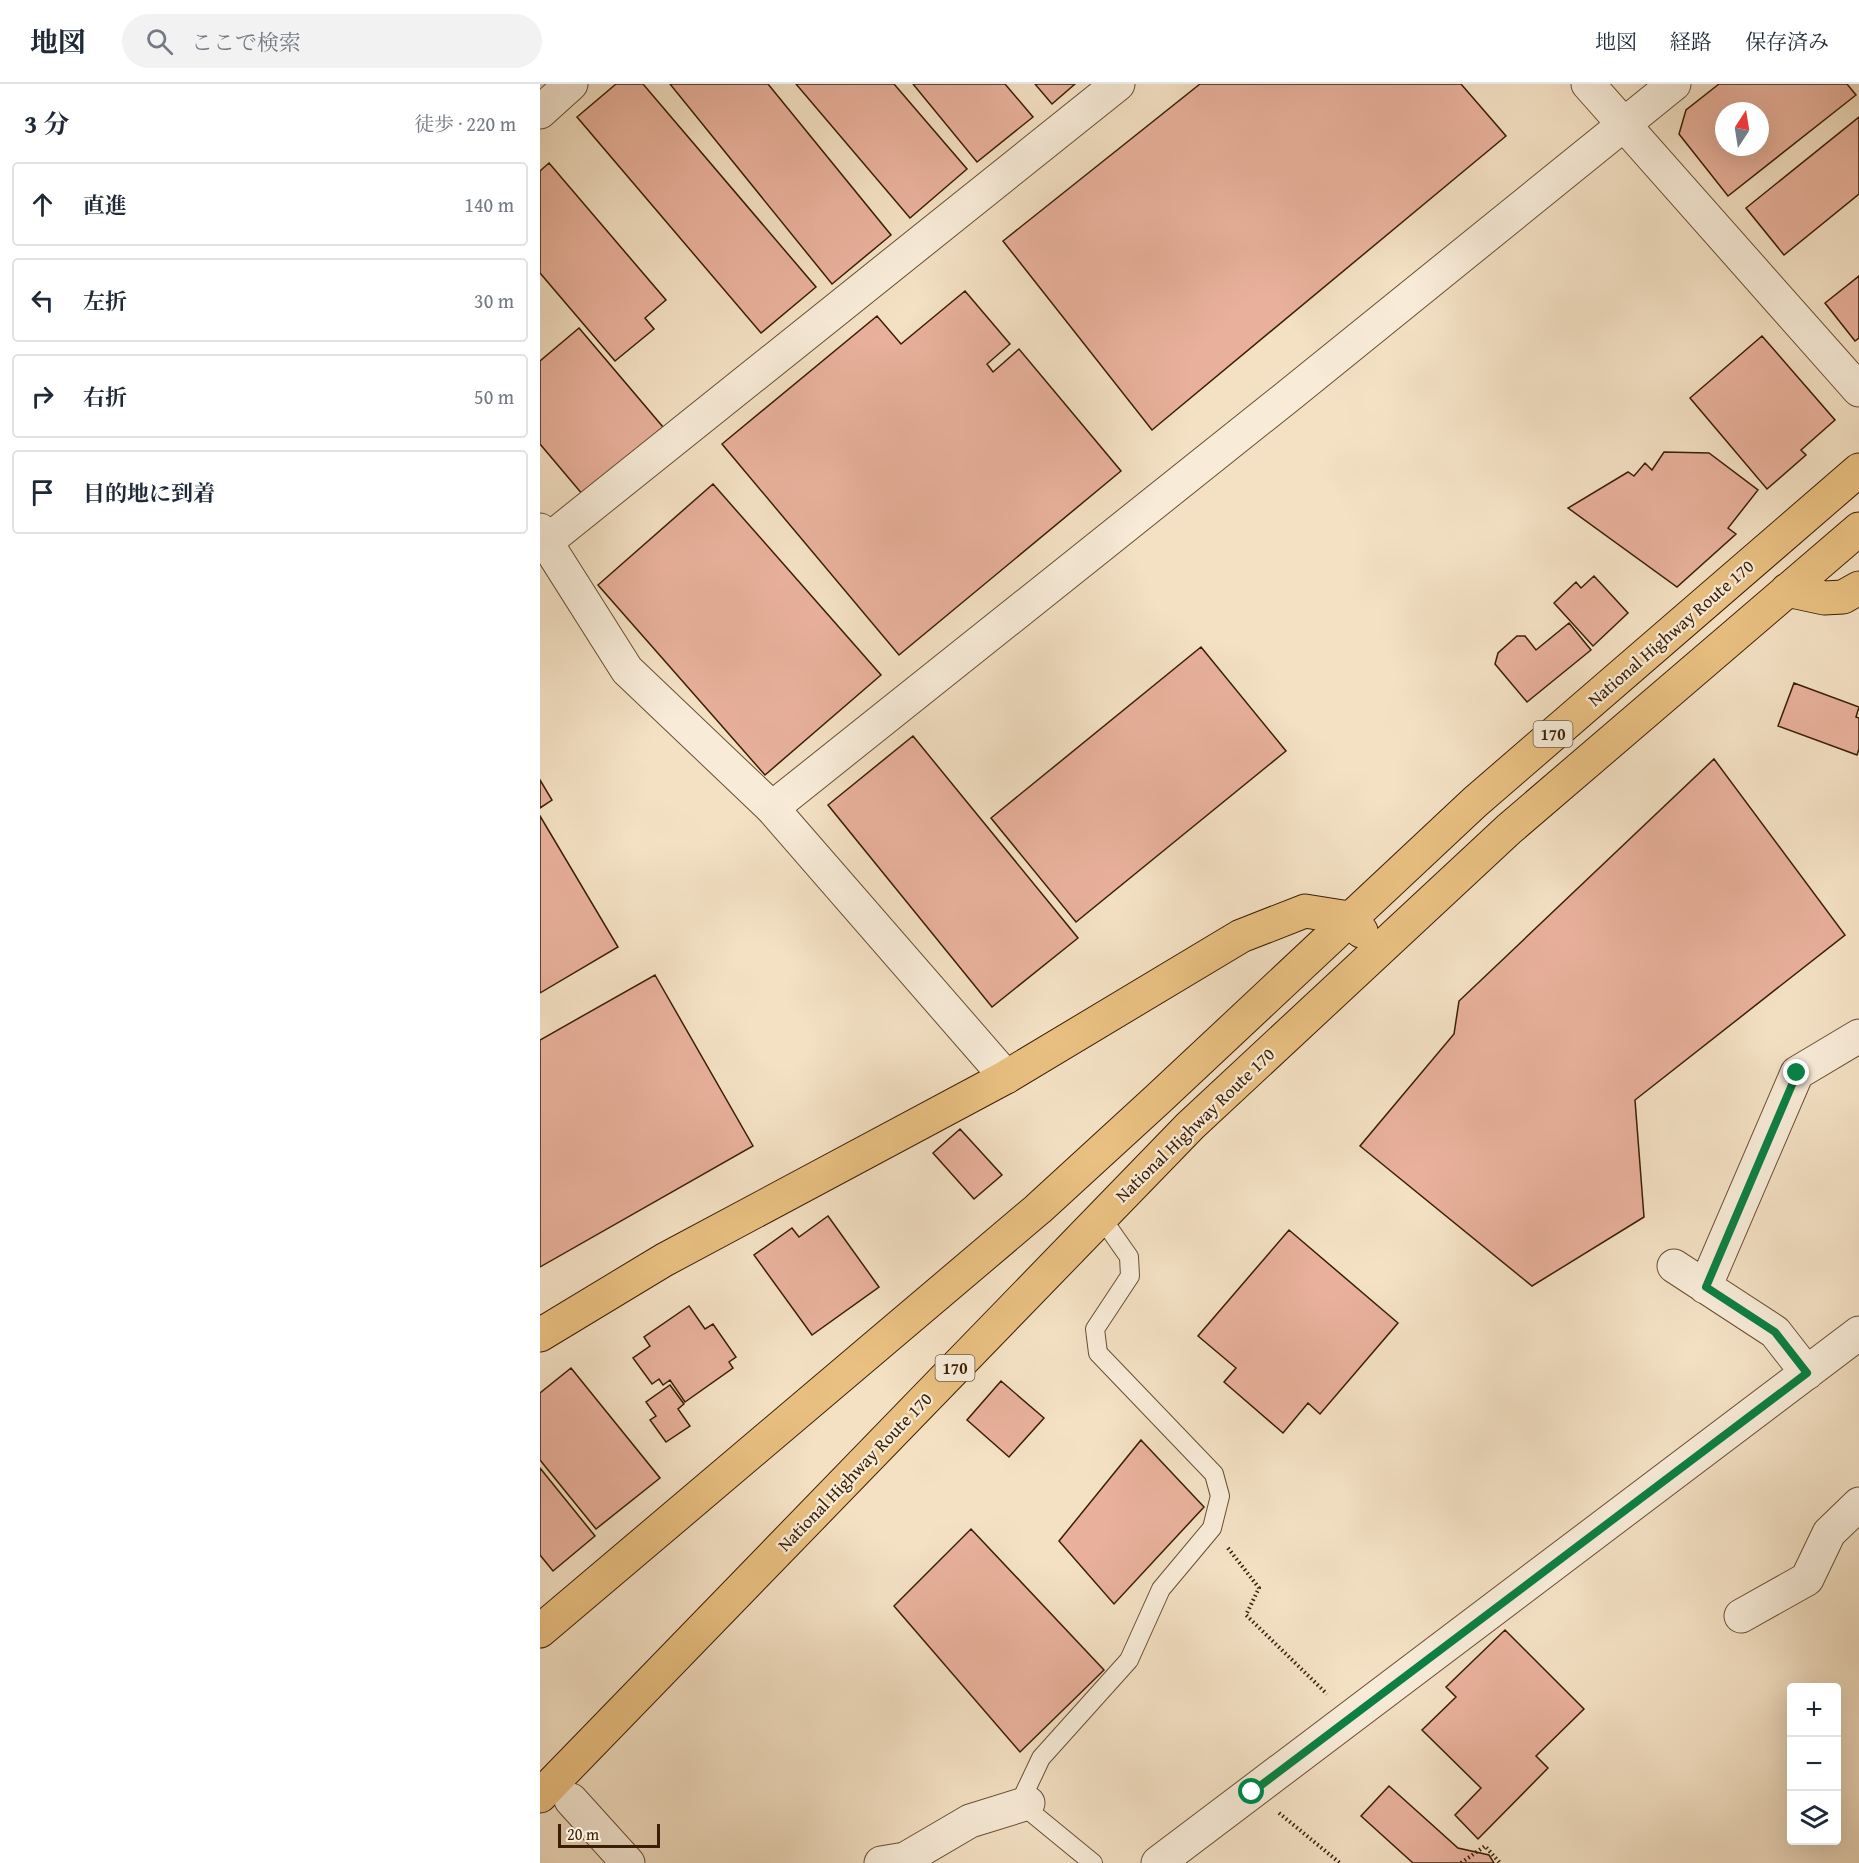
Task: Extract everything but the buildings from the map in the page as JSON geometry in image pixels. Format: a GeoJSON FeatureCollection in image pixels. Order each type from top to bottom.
{"type":"FeatureCollection","features":[{"type":"Feature","properties":{"kind":"highway","name":"National Highway Route 170"},"geometry":{"type":"LineString","coordinates":[[540,1631],[1038,1209],[1475,802],[1859,470]]}},
{"type":"Feature","properties":{"kind":"highway","name":"National Highway Route 170"},"geometry":{"type":"LineString","coordinates":[[556,1798],[1101,1217],[1190,1126],[1509,829],[1859,529]]}},
{"type":"Feature","properties":{"kind":"highway"},"geometry":{"type":"LineString","coordinates":[[1788,590],[1824,598],[1843,597],[1859,588]]}},
{"type":"Feature","properties":{"kind":"highway"},"geometry":{"type":"LineString","coordinates":[[540,1335],[664,1260],[1006,1077],[1241,936],[1305,911],[1350,918],[1379,950]]}},
{"type":"Feature","properties":{"kind":"street"},"geometry":{"type":"LineString","coordinates":[[540,112],[571,84]]}},
{"type":"Feature","properties":{"kind":"street"},"geometry":{"type":"LineString","coordinates":[[1006,1077],[772,808],[627,670],[543,536],[1118,84]]}},
{"type":"Feature","properties":{"kind":"street"},"geometry":{"type":"LineString","coordinates":[[1588,84],[1859,390]]}},
{"type":"Feature","properties":{"kind":"street"},"geometry":{"type":"LineString","coordinates":[[772,808],[1292,393],[1674,84]]}},
{"type":"Feature","properties":{"kind":"street"},"geometry":{"type":"LineString","coordinates":[[1706,1287],[1797,1073],[1859,1036]]}},
{"type":"Feature","properties":{"kind":"street"},"geometry":{"type":"LineString","coordinates":[[1674,1266],[1775,1332],[1807,1373]]}},
{"type":"Feature","properties":{"kind":"street"},"geometry":{"type":"LineString","coordinates":[[1158,1863],[1859,1333]]}},
{"type":"Feature","properties":{"kind":"street"},"geometry":{"type":"LineString","coordinates":[[1741,1616],[1807,1579],[1829,1533],[1859,1504]]}},
{"type":"Feature","properties":{"kind":"street"},"geometry":{"type":"LineString","coordinates":[[556,1798],[628,1863]]}},
{"type":"Feature","properties":{"kind":"street"},"geometry":{"type":"LineString","coordinates":[[881,1863],[905,1858],[970,1821],[1028,1803]]}},
{"type":"Feature","properties":{"kind":"lane"},"geometry":{"type":"LineString","coordinates":[[1092,1863],[1032,1813],[1024,1794],[1041,1758],[1129,1660],[1161,1589],[1212,1528],[1220,1496],[1214,1474],[1098,1353],[1095,1329],[1130,1276],[1129,1257],[1101,1217]]}},
{"type":"Feature","properties":{"kind":"path"},"geometry":{"type":"LineString","coordinates":[[1212,1528],[1259,1588],[1246,1615],[1351,1718]]}},
{"type":"Feature","properties":{"kind":"path"},"geometry":{"type":"LineString","coordinates":[[1252,1792],[1340,1863]]}},
{"type":"Feature","properties":{"kind":"path"},"geometry":{"type":"LineString","coordinates":[[1461,1863],[1485,1846],[1500,1863]]}},
{"type":"Feature","properties":{"kind":"route"},"geometry":{"type":"LineString","coordinates":[[1252,1792],[1807,1373],[1775,1332],[1706,1287],[1797,1073]]}}]}
